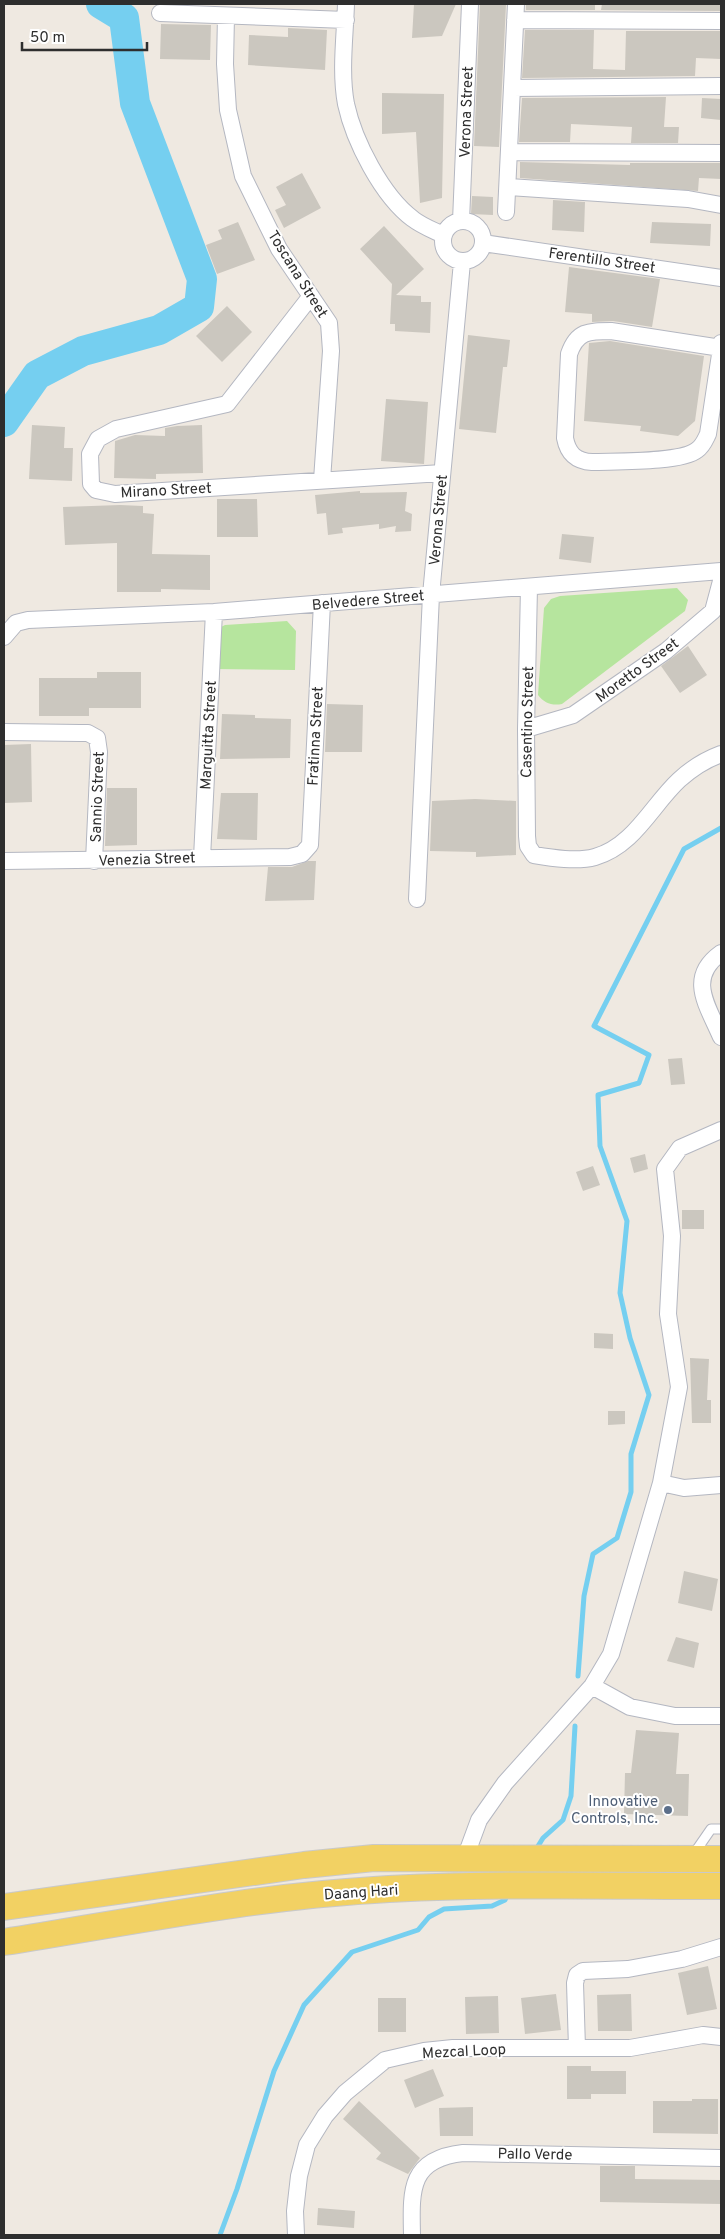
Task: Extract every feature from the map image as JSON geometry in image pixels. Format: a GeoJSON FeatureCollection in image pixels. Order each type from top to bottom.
{"type":"FeatureCollection","features":[{"type":"Feature","properties":{"kind":"main road","name":"Daang Hari"},"geometry":{"type":"LineString","coordinates":[[4,1907],[304,1865],[374,1858],[721,1859]]}},
{"type":"Feature","properties":{"kind":"main road","name":"Daang Hari"},"geometry":{"type":"LineString","coordinates":[[4,1942],[302,1896],[372,1890],[489,1886],[721,1886]]}},
{"type":"Feature","properties":{"kind":"street","name":"Verona Street"},"geometry":{"type":"LineString","coordinates":[[461,221],[470,4]]}},
{"type":"Feature","properties":{"kind":"street"},"geometry":{"type":"LineString","coordinates":[[160,14],[226,16],[346,12],[344,75],[346,104],[363,150],[377,176],[397,203],[412,219],[443,235]]}},
{"type":"Feature","properties":{"kind":"street"},"geometry":{"type":"LineString","coordinates":[[506,212],[509,187],[516,12],[721,21]]}},
{"type":"Feature","properties":{"kind":"street","name":"Toscana Street"},"geometry":{"type":"LineString","coordinates":[[226,16],[225,64],[228,110],[243,176],[279,249],[326,316],[330,332],[331,351],[322,480]]}},
{"type":"Feature","properties":{"kind":"street"},"geometry":{"type":"LineString","coordinates":[[512,88],[721,86]]}},
{"type":"Feature","properties":{"kind":"street"},"geometry":{"type":"LineString","coordinates":[[509,152],[721,153]]}},
{"type":"Feature","properties":{"kind":"street"},"geometry":{"type":"LineString","coordinates":[[509,187],[688,199],[721,205]]}},
{"type":"Feature","properties":{"kind":"street"},"geometry":{"type":"LineString","coordinates":[[461,221],[470,222],[478,227],[482,235],[483,244],[476,256],[462,262],[448,256],[444,250],[443,235],[453,223],[461,221]]}},
{"type":"Feature","properties":{"kind":"street","name":"Ferentillo Street"},"geometry":{"type":"LineString","coordinates":[[483,244],[721,278]]}},
{"type":"Feature","properties":{"kind":"street","name":"Verona Street"},"geometry":{"type":"LineString","coordinates":[[416,899],[431,595],[462,262]]}},
{"type":"Feature","properties":{"kind":"street","name":"Mirano Street"},"geometry":{"type":"LineString","coordinates":[[311,296],[227,404],[106,434],[92,446],[91,484],[96,490],[116,494],[442,473]]}},
{"type":"Feature","properties":{"kind":"street"},"geometry":{"type":"LineString","coordinates":[[721,343],[721,348],[708,434],[704,443],[697,451],[686,456],[670,458],[582,462],[567,449],[565,438],[569,354],[573,342],[582,334],[595,331],[611,331],[721,348]]}},
{"type":"Feature","properties":{"kind":"street","name":"Belvedere Street"},"geometry":{"type":"LineString","coordinates":[[4,636],[16,623],[28,620],[214,612],[721,572]]}},
{"type":"Feature","properties":{"kind":"street","name":"Moretto Street"},"geometry":{"type":"LineString","coordinates":[[526,729],[573,715],[666,651],[713,611],[721,581]]}},
{"type":"Feature","properties":{"kind":"street","name":"Casentino Street"},"geometry":{"type":"LineString","coordinates":[[530,587],[526,729],[527,836],[528,846],[534,855],[548,858],[594,857],[613,849],[630,836],[678,781],[699,764],[721,754]]}},
{"type":"Feature","properties":{"kind":"street","name":"Fratinna Street"},"geometry":{"type":"LineString","coordinates":[[290,857],[302,854],[310,845],[322,604]]}},
{"type":"Feature","properties":{"kind":"street","name":"Marguitta Street"},"geometry":{"type":"LineString","coordinates":[[202,858],[214,612]]}},
{"type":"Feature","properties":{"kind":"street","name":"Sannio Street"},"geometry":{"type":"LineString","coordinates":[[4,732],[88,733],[96,738],[100,752],[94,861]]}},
{"type":"Feature","properties":{"kind":"street","name":"Venezia Street"},"geometry":{"type":"LineString","coordinates":[[4,861],[290,857]]}},
{"type":"Feature","properties":{"kind":"street"},"geometry":{"type":"LineString","coordinates":[[721,953],[713,959],[704,972],[701,984],[721,1037]]}},
{"type":"Feature","properties":{"kind":"street"},"geometry":{"type":"LineString","coordinates":[[465,1858],[478,1820],[504,1783],[592,1686],[611,1654],[661,1483],[679,1387],[668,1314],[672,1236],[665,1169],[680,1148],[721,1130]]}},
{"type":"Feature","properties":{"kind":"street"},"geometry":{"type":"LineString","coordinates":[[661,1483],[684,1488],[721,1486]]}},
{"type":"Feature","properties":{"kind":"street"},"geometry":{"type":"LineString","coordinates":[[592,1686],[630,1707],[675,1716],[721,1716]]}},
{"type":"Feature","properties":{"kind":"street"},"geometry":{"type":"LineString","coordinates":[[577,2048],[575,1983],[577,1975],[583,1971],[628,1969],[682,1959],[721,1947]]}},
{"type":"Feature","properties":{"kind":"street","name":"Mezcal Loop"},"geometry":{"type":"LineString","coordinates":[[296,2235],[295,2210],[299,2176],[307,2145],[325,2116],[345,2093],[385,2060],[424,2051],[453,2048],[630,2048],[703,2035],[721,2037]]}},
{"type":"Feature","properties":{"kind":"street","name":"Pallo Verde"},"geometry":{"type":"LineString","coordinates":[[412,2235],[411,2196],[418,2177],[430,2162],[445,2155],[463,2152],[721,2158]]}},
{"type":"Feature","properties":{"kind":"lane"},"geometry":{"type":"LineString","coordinates":[[690,1859],[711,1829],[721,1829]]}},
{"type":"Feature","properties":{"kind":"green space"},"geometry":{"type":"Polygon","coordinates":[[[677,588],[688,600],[685,611],[562,704],[548,703],[538,695],[544,608],[551,599],[560,596],[677,588]]]}},
{"type":"Feature","properties":{"kind":"green space"},"geometry":{"type":"Polygon","coordinates":[[[287,621],[296,631],[295,670],[214,669],[221,627],[225,625],[287,621]]]}},
{"type":"Feature","properties":{"kind":"building"},"geometry":{"type":"Polygon","coordinates":[[[414,4],[456,4],[442,36],[412,38],[414,4]]]}},
{"type":"Feature","properties":{"kind":"building"},"geometry":{"type":"Polygon","coordinates":[[[480,4],[506,4],[499,147],[474,146],[480,4]]]}},
{"type":"Feature","properties":{"kind":"building"},"geometry":{"type":"Polygon","coordinates":[[[526,4],[595,5],[595,10],[526,10],[526,4]]]}},
{"type":"Feature","properties":{"kind":"building"},"geometry":{"type":"Polygon","coordinates":[[[602,4],[721,4],[721,11],[601,10],[602,4]]]}},
{"type":"Feature","properties":{"kind":"building"},"geometry":{"type":"Polygon","coordinates":[[[161,24],[211,25],[210,60],[160,59],[161,24]]]}},
{"type":"Feature","properties":{"kind":"building"},"geometry":{"type":"Polygon","coordinates":[[[288,28],[327,30],[325,70],[248,65],[249,35],[288,37],[288,28]]]}},
{"type":"Feature","properties":{"kind":"building"},"geometry":{"type":"Polygon","coordinates":[[[525,30],[594,30],[593,69],[625,70],[626,31],[721,31],[721,59],[696,58],[695,76],[522,78],[525,30]]]}},
{"type":"Feature","properties":{"kind":"building"},"geometry":{"type":"Polygon","coordinates":[[[382,93],[444,94],[442,198],[420,203],[416,132],[382,134],[382,93]]]}},
{"type":"Feature","properties":{"kind":"building"},"geometry":{"type":"Polygon","coordinates":[[[666,97],[664,127],[679,127],[678,143],[631,143],[632,127],[571,124],[570,142],[519,142],[522,98],[666,97]]]}},
{"type":"Feature","properties":{"kind":"building"},"geometry":{"type":"Polygon","coordinates":[[[702,98],[721,99],[721,120],[701,118],[702,98]]]}},
{"type":"Feature","properties":{"kind":"building"},"geometry":{"type":"Polygon","coordinates":[[[520,162],[630,165],[630,163],[721,163],[721,179],[699,178],[698,191],[520,178],[520,162]]]}},
{"type":"Feature","properties":{"kind":"building"},"geometry":{"type":"Polygon","coordinates":[[[302,173],[321,208],[284,228],[275,210],[286,205],[276,187],[302,173]]]}},
{"type":"Feature","properties":{"kind":"building"},"geometry":{"type":"Polygon","coordinates":[[[472,196],[493,197],[493,215],[471,214],[472,196]]]}},
{"type":"Feature","properties":{"kind":"building"},"geometry":{"type":"Polygon","coordinates":[[[553,200],[585,202],[584,232],[552,230],[553,200]]]}},
{"type":"Feature","properties":{"kind":"building"},"geometry":{"type":"Polygon","coordinates":[[[238,222],[255,260],[217,274],[206,245],[222,239],[218,230],[238,222]]]}},
{"type":"Feature","properties":{"kind":"building"},"geometry":{"type":"Polygon","coordinates":[[[652,222],[711,224],[710,246],[650,243],[652,222]]]}},
{"type":"Feature","properties":{"kind":"building"},"geometry":{"type":"Polygon","coordinates":[[[384,226],[424,269],[396,295],[421,296],[421,302],[431,302],[430,333],[395,331],[395,324],[390,324],[392,284],[360,249],[384,226]]]}},
{"type":"Feature","properties":{"kind":"building"},"geometry":{"type":"Polygon","coordinates":[[[569,267],[660,279],[652,327],[613,321],[592,322],[592,314],[565,312],[569,267]]]}},
{"type":"Feature","properties":{"kind":"building"},"geometry":{"type":"Polygon","coordinates":[[[227,306],[252,332],[222,362],[196,336],[227,306]]]}},
{"type":"Feature","properties":{"kind":"building"},"geometry":{"type":"Polygon","coordinates":[[[468,335],[510,340],[507,367],[503,367],[496,433],[459,429],[468,335]]]}},
{"type":"Feature","properties":{"kind":"building"},"geometry":{"type":"Polygon","coordinates":[[[610,341],[704,356],[695,421],[678,436],[640,431],[641,426],[584,421],[589,343],[610,341]]]}},
{"type":"Feature","properties":{"kind":"building"},"geometry":{"type":"Polygon","coordinates":[[[386,399],[428,402],[424,464],[381,461],[386,399]]]}},
{"type":"Feature","properties":{"kind":"building"},"geometry":{"type":"Polygon","coordinates":[[[32,425],[65,427],[64,448],[73,448],[72,481],[29,479],[32,425]]]}},
{"type":"Feature","properties":{"kind":"building"},"geometry":{"type":"Polygon","coordinates":[[[202,425],[203,473],[156,474],[156,479],[114,478],[115,441],[135,435],[165,436],[165,428],[202,425]]]}},
{"type":"Feature","properties":{"kind":"building"},"geometry":{"type":"Polygon","coordinates":[[[360,491],[360,493],[407,492],[405,511],[412,514],[411,531],[395,532],[396,526],[379,529],[379,524],[342,528],[343,533],[328,535],[326,513],[317,514],[315,495],[360,491]]]}},
{"type":"Feature","properties":{"kind":"building"},"geometry":{"type":"Polygon","coordinates":[[[217,499],[257,499],[258,537],[217,537],[217,499]]]}},
{"type":"Feature","properties":{"kind":"building"},"geometry":{"type":"Polygon","coordinates":[[[143,506],[143,513],[154,514],[152,554],[210,555],[210,590],[161,589],[161,592],[117,592],[117,543],[65,545],[63,507],[143,506]]]}},
{"type":"Feature","properties":{"kind":"building"},"geometry":{"type":"Polygon","coordinates":[[[562,534],[594,537],[591,563],[559,559],[562,534]]]}},
{"type":"Feature","properties":{"kind":"building"},"geometry":{"type":"Polygon","coordinates":[[[688,646],[707,675],[680,693],[661,666],[688,646]]]}},
{"type":"Feature","properties":{"kind":"building"},"geometry":{"type":"Polygon","coordinates":[[[97,672],[141,672],[141,708],[89,708],[89,716],[39,716],[39,678],[97,678],[97,672]]]}},
{"type":"Feature","properties":{"kind":"building"},"geometry":{"type":"Polygon","coordinates":[[[327,704],[363,705],[362,752],[325,752],[327,704]]]}},
{"type":"Feature","properties":{"kind":"building"},"geometry":{"type":"Polygon","coordinates":[[[222,714],[255,715],[255,718],[291,719],[290,758],[220,759],[222,714]]]}},
{"type":"Feature","properties":{"kind":"building"},"geometry":{"type":"Polygon","coordinates":[[[31,744],[32,802],[4,803],[4,745],[31,744]]]}},
{"type":"Feature","properties":{"kind":"building"},"geometry":{"type":"Polygon","coordinates":[[[107,788],[137,788],[137,845],[105,846],[107,788]]]}},
{"type":"Feature","properties":{"kind":"building"},"geometry":{"type":"Polygon","coordinates":[[[221,793],[258,793],[257,840],[217,839],[221,793]]]}},
{"type":"Feature","properties":{"kind":"building"},"geometry":{"type":"Polygon","coordinates":[[[475,799],[516,801],[516,855],[476,857],[476,852],[430,851],[432,801],[475,799]]]}},
{"type":"Feature","properties":{"kind":"building"},"geometry":{"type":"Polygon","coordinates":[[[308,861],[316,861],[314,900],[265,901],[268,867],[292,867],[308,861]]]}},
{"type":"Feature","properties":{"kind":"building"},"geometry":{"type":"Polygon","coordinates":[[[682,1058],[685,1084],[671,1085],[668,1059],[682,1058]]]}},
{"type":"Feature","properties":{"kind":"building"},"geometry":{"type":"Polygon","coordinates":[[[645,1154],[648,1169],[634,1173],[630,1158],[645,1154]]]}},
{"type":"Feature","properties":{"kind":"building"},"geometry":{"type":"Polygon","coordinates":[[[593,1166],[600,1185],[583,1191],[576,1172],[593,1166]]]}},
{"type":"Feature","properties":{"kind":"building"},"geometry":{"type":"Polygon","coordinates":[[[682,1210],[704,1210],[704,1229],[682,1229],[682,1210]]]}},
{"type":"Feature","properties":{"kind":"building"},"geometry":{"type":"Polygon","coordinates":[[[594,1333],[613,1334],[613,1349],[594,1348],[594,1333]]]}},
{"type":"Feature","properties":{"kind":"building"},"geometry":{"type":"Polygon","coordinates":[[[690,1358],[709,1359],[707,1400],[711,1400],[711,1423],[692,1423],[690,1358]]]}},
{"type":"Feature","properties":{"kind":"building"},"geometry":{"type":"Polygon","coordinates":[[[608,1411],[625,1411],[625,1424],[608,1425],[608,1411]]]}},
{"type":"Feature","properties":{"kind":"building"},"geometry":{"type":"Polygon","coordinates":[[[684,1571],[718,1579],[712,1611],[678,1603],[684,1571]]]}},
{"type":"Feature","properties":{"kind":"building"},"geometry":{"type":"Polygon","coordinates":[[[676,1637],[699,1643],[694,1668],[667,1661],[676,1637]]]}},
{"type":"Feature","properties":{"kind":"building"},"geometry":{"type":"Polygon","coordinates":[[[636,1730],[679,1733],[676,1774],[689,1774],[688,1816],[624,1814],[625,1773],[631,1773],[636,1730]]]}},
{"type":"Feature","properties":{"kind":"building"},"geometry":{"type":"Polygon","coordinates":[[[708,1966],[717,2009],[687,2015],[678,1973],[708,1966]]]}},
{"type":"Feature","properties":{"kind":"building"},"geometry":{"type":"Polygon","coordinates":[[[556,1994],[561,2030],[525,2034],[521,1998],[556,1994]]]}},
{"type":"Feature","properties":{"kind":"building"},"geometry":{"type":"Polygon","coordinates":[[[631,1994],[632,2031],[598,2031],[597,1995],[631,1994]]]}},
{"type":"Feature","properties":{"kind":"building"},"geometry":{"type":"Polygon","coordinates":[[[498,1996],[499,2033],[466,2034],[465,1997],[498,1996]]]}},
{"type":"Feature","properties":{"kind":"building"},"geometry":{"type":"Polygon","coordinates":[[[378,1998],[406,1998],[406,2032],[378,2032],[378,1998]]]}},
{"type":"Feature","properties":{"kind":"building"},"geometry":{"type":"Polygon","coordinates":[[[567,2066],[591,2066],[591,2071],[626,2071],[626,2094],[591,2094],[591,2099],[567,2099],[567,2066]]]}},
{"type":"Feature","properties":{"kind":"building"},"geometry":{"type":"Polygon","coordinates":[[[433,2069],[444,2096],[415,2108],[404,2080],[433,2069]]]}},
{"type":"Feature","properties":{"kind":"building"},"geometry":{"type":"Polygon","coordinates":[[[692,2099],[718,2099],[718,2134],[653,2133],[653,2101],[692,2101],[692,2099]]]}},
{"type":"Feature","properties":{"kind":"building"},"geometry":{"type":"Polygon","coordinates":[[[359,2101],[420,2158],[408,2174],[376,2159],[381,2153],[343,2119],[359,2101]]]}},
{"type":"Feature","properties":{"kind":"building"},"geometry":{"type":"Polygon","coordinates":[[[473,2107],[473,2136],[440,2136],[439,2108],[473,2107]]]}},
{"type":"Feature","properties":{"kind":"building"},"geometry":{"type":"Polygon","coordinates":[[[600,2166],[635,2166],[635,2179],[721,2180],[721,2204],[600,2202],[600,2166]]]}},
{"type":"Feature","properties":{"kind":"building"},"geometry":{"type":"Polygon","coordinates":[[[318,2208],[355,2211],[354,2228],[317,2225],[318,2208]]]}},
{"type":"Feature","properties":{"kind":"waterway"},"geometry":{"type":"LineString","coordinates":[[4,422],[37,375],[83,351],[159,330],[199,307],[202,279],[135,103],[124,18],[101,4]]}},
{"type":"Feature","properties":{"kind":"waterway"},"geometry":{"type":"LineString","coordinates":[[578,1676],[584,1596],[593,1554],[617,1538],[631,1492],[631,1454],[649,1395],[630,1338],[620,1293],[627,1221],[600,1146],[598,1095],[639,1083],[649,1055],[594,1026],[684,849],[721,828]]}},
{"type":"Feature","properties":{"kind":"waterway"},"geometry":{"type":"LineString","coordinates":[[535,1851],[543,1838],[563,1820],[571,1796],[575,1726]]}},
{"type":"Feature","properties":{"kind":"waterway"},"geometry":{"type":"LineString","coordinates":[[220,2235],[237,2189],[274,2071],[304,2005],[352,1952],[418,1930],[429,1917],[444,1909],[492,1906],[505,1900],[508,1894]]}},
{"type":"Feature","properties":{"kind":"place","name":"Innovative Controls, Inc."},"geometry":{"type":"Point","coordinates":[668,1810]}}]}
